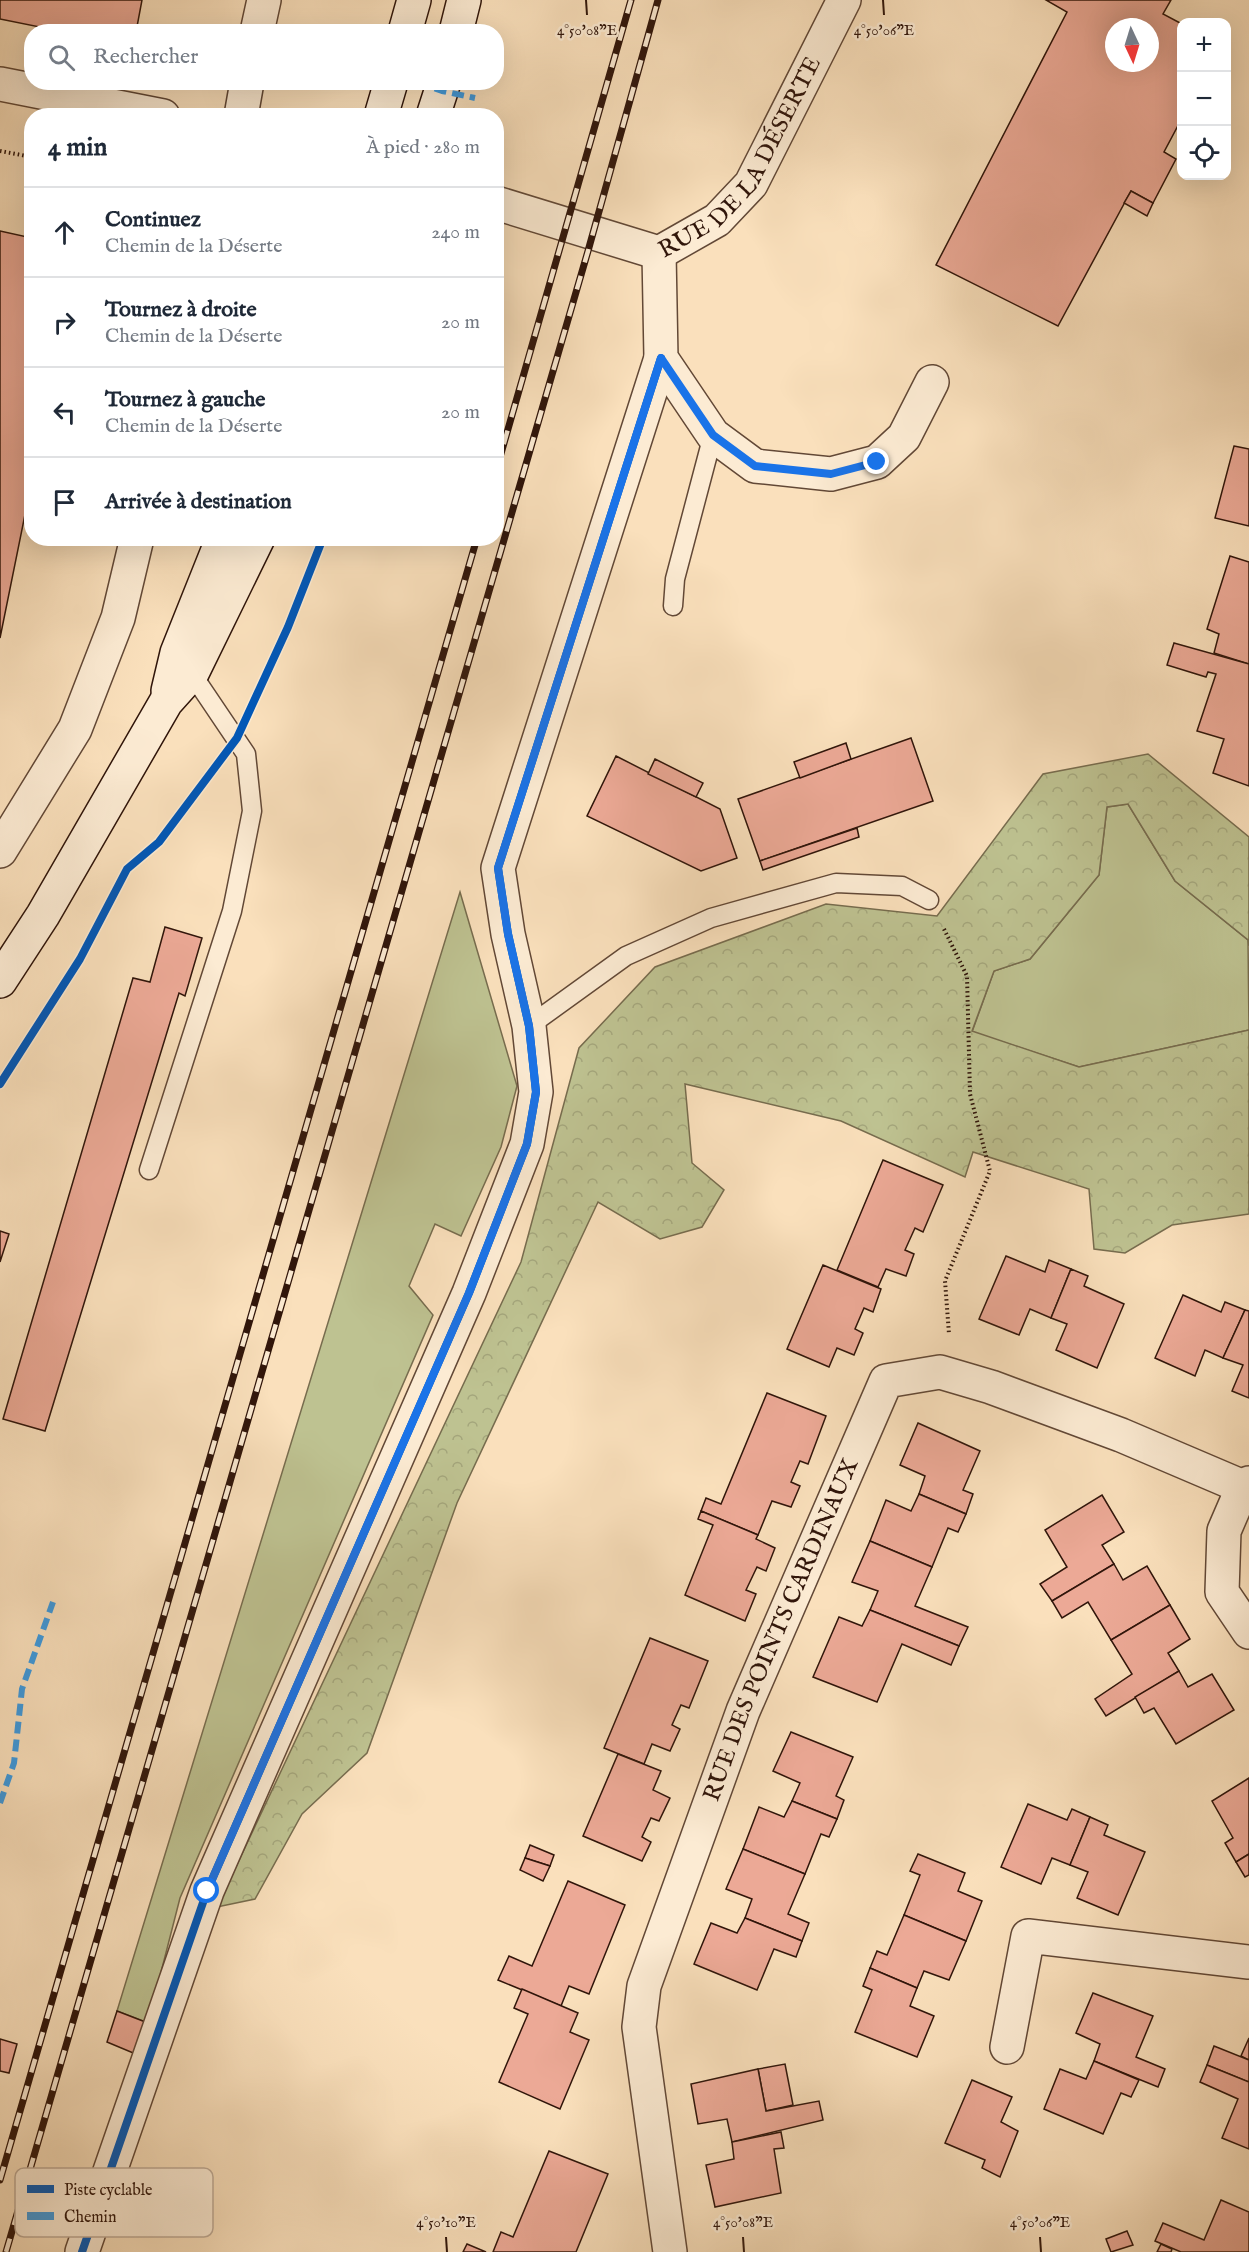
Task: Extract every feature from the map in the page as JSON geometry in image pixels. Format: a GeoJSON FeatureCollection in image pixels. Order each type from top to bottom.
{"type":"FeatureCollection","features":[{"type":"Feature","properties":{"kind":"street"},"geometry":{"type":"LineString","coordinates":[[259,24],[264,0]]}},
{"type":"Feature","properties":{"kind":"street"},"geometry":{"type":"LineString","coordinates":[[407,24],[414,0]]}},
{"type":"Feature","properties":{"kind":"street"},"geometry":{"type":"LineString","coordinates":[[458,24],[464,0]]}},
{"type":"Feature","properties":{"kind":"street","name":"RUE DE LA DÉSERTE"},"geometry":{"type":"LineString","coordinates":[[504,205],[659,253],[717,220],[751,184],[844,0]]}},
{"type":"Feature","properties":{"kind":"street"},"geometry":{"type":"LineString","coordinates":[[0,84],[24,89]]}},
{"type":"Feature","properties":{"kind":"street"},"geometry":{"type":"LineString","coordinates":[[31,90],[122,108]]}},
{"type":"Feature","properties":{"kind":"street"},"geometry":{"type":"LineString","coordinates":[[242,108],[246,90]]}},
{"type":"Feature","properties":{"kind":"street"},"geometry":{"type":"LineString","coordinates":[[383,108],[389,90]]}},
{"type":"Feature","properties":{"kind":"street"},"geometry":{"type":"LineString","coordinates":[[436,108],[441,90]]}},
{"type":"Feature","properties":{"kind":"street"},"geometry":{"type":"LineString","coordinates":[[110,2168],[207,1891],[469,1293],[527,1144],[536,1092],[529,1026],[508,934],[498,868],[661,358],[659,253]]}},
{"type":"Feature","properties":{"kind":"street"},"geometry":{"type":"LineString","coordinates":[[661,358],[713,435],[755,466],[831,474],[877,462],[904,437],[932,382]]}},
{"type":"Feature","properties":{"kind":"street"},"geometry":{"type":"LineString","coordinates":[[0,850],[75,729],[118,618],[135,546]]}},
{"type":"Feature","properties":{"kind":"street"},"geometry":{"type":"LineString","coordinates":[[185,663],[221,546]]}},
{"type":"Feature","properties":{"kind":"street"},"geometry":{"type":"LineString","coordinates":[[0,981],[43,915],[253,546]]}},
{"type":"Feature","properties":{"kind":"street","name":"RUE DES POINTS CARDINAUX"},"geometry":{"type":"LineString","coordinates":[[670,2252],[639,2027],[644,1986],[743,1711],[886,1381],[940,1372],[991,1387],[1121,1435],[1246,1485],[1224,1531],[1222,1592],[1249,1632]]}},
{"type":"Feature","properties":{"kind":"street"},"geometry":{"type":"LineString","coordinates":[[1007,2047],[1028,1936],[1249,1962]]}},
{"type":"Feature","properties":{"kind":"street"},"geometry":{"type":"LineString","coordinates":[[81,2252],[86,2237]]}},
{"type":"Feature","properties":{"kind":"lane"},"geometry":{"type":"LineString","coordinates":[[673,606],[675,579],[713,435]]}},
{"type":"Feature","properties":{"kind":"lane"},"geometry":{"type":"LineString","coordinates":[[150,1170],[232,911],[252,811],[246,754],[185,663]]}},
{"type":"Feature","properties":{"kind":"lane"},"geometry":{"type":"LineString","coordinates":[[529,1026],[626,956],[711,918],[836,883],[902,886],[929,900]]}},
{"type":"Feature","properties":{"kind":"path"},"geometry":{"type":"LineString","coordinates":[[0,151],[24,156]]}},
{"type":"Feature","properties":{"kind":"path"},"geometry":{"type":"LineString","coordinates":[[929,900],[968,976],[970,1094],[990,1172],[945,1281],[952,1376]]}},
{"type":"Feature","properties":{"kind":"green space"},"geometry":{"type":"Polygon","coordinates":[[[1148,754],[1249,837],[1249,946],[1248,940],[1175,881],[1128,804],[1107,807],[1099,875],[1030,959],[994,971],[972,1031],[1079,1067],[1249,1030],[1249,1214],[1172,1225],[1125,1253],[1094,1249],[1089,1189],[973,1152],[965,1177],[841,1121],[685,1084],[692,1163],[724,1190],[702,1227],[660,1239],[598,1202],[457,1503],[367,1753],[302,1814],[255,1899],[217,1907],[521,1262],[579,1048],[655,967],[826,904],[937,916],[1043,774],[1148,754]]]}},
{"type":"Feature","properties":{"kind":"green space"},"geometry":{"type":"Polygon","coordinates":[[[1128,804],[1175,881],[1248,940],[1249,1030],[1079,1067],[972,1032],[994,971],[1030,959],[1099,875],[1107,807],[1128,804]]]}},
{"type":"Feature","properties":{"kind":"green space"},"geometry":{"type":"Polygon","coordinates":[[[460,892],[517,1086],[501,1147],[461,1236],[435,1224],[409,1286],[433,1315],[180,1898],[148,2023],[117,2011],[460,892]]]}},
{"type":"Feature","properties":{"kind":"building"},"geometry":{"type":"Polygon","coordinates":[[[0,0],[142,0],[138,24],[25,24],[0,19],[0,0]]]}},
{"type":"Feature","properties":{"kind":"building"},"geometry":{"type":"Polygon","coordinates":[[[1046,0],[1171,0],[1163,14],[1177,21],[1177,127],[1164,152],[1176,159],[1153,203],[1131,191],[1058,326],[936,265],[1067,12],[1046,0]]]}},
{"type":"Feature","properties":{"kind":"building"},"geometry":{"type":"Polygon","coordinates":[[[1131,191],[1153,203],[1147,216],[1124,203],[1131,191]]]}},
{"type":"Feature","properties":{"kind":"building"},"geometry":{"type":"Polygon","coordinates":[[[0,231],[24,236],[24,520],[0,638],[0,231]]]}},
{"type":"Feature","properties":{"kind":"building"},"geometry":{"type":"Polygon","coordinates":[[[1234,446],[1249,449],[1249,526],[1215,518],[1234,446]]]}},
{"type":"Feature","properties":{"kind":"building"},"geometry":{"type":"Polygon","coordinates":[[[1230,556],[1249,562],[1249,664],[1214,653],[1219,634],[1207,629],[1230,556]]]}},
{"type":"Feature","properties":{"kind":"building"},"geometry":{"type":"Polygon","coordinates":[[[1174,643],[1249,664],[1249,786],[1213,773],[1224,739],[1197,731],[1216,674],[1208,672],[1206,677],[1167,665],[1174,643]]]}},
{"type":"Feature","properties":{"kind":"building"},"geometry":{"type":"Polygon","coordinates":[[[911,738],[933,801],[760,861],[738,799],[911,738]]]}},
{"type":"Feature","properties":{"kind":"building"},"geometry":{"type":"Polygon","coordinates":[[[846,743],[851,759],[800,778],[794,762],[846,743]]]}},
{"type":"Feature","properties":{"kind":"building"},"geometry":{"type":"Polygon","coordinates":[[[616,756],[720,809],[737,858],[701,871],[587,816],[616,756]]]}},
{"type":"Feature","properties":{"kind":"building"},"geometry":{"type":"Polygon","coordinates":[[[655,759],[703,783],[696,797],[648,774],[655,759]]]}},
{"type":"Feature","properties":{"kind":"building"},"geometry":{"type":"Polygon","coordinates":[[[857,828],[859,837],[763,870],[760,861],[857,828]]]}},
{"type":"Feature","properties":{"kind":"building"},"geometry":{"type":"Polygon","coordinates":[[[165,927],[202,938],[185,996],[179,993],[45,1431],[3,1419],[133,978],[150,982],[165,927]]]}},
{"type":"Feature","properties":{"kind":"building"},"geometry":{"type":"Polygon","coordinates":[[[883,1160],[943,1185],[923,1232],[915,1228],[905,1250],[914,1254],[906,1276],[886,1269],[878,1287],[837,1270],[883,1160]]]}},
{"type":"Feature","properties":{"kind":"building"},"geometry":{"type":"Polygon","coordinates":[[[0,1231],[9,1234],[0,1262],[0,1231]]]}},
{"type":"Feature","properties":{"kind":"building"},"geometry":{"type":"Polygon","coordinates":[[[1006,1256],[1045,1272],[1049,1260],[1071,1269],[1051,1318],[1030,1309],[1019,1335],[979,1319],[1006,1256]]]}},
{"type":"Feature","properties":{"kind":"building"},"geometry":{"type":"Polygon","coordinates":[[[823,1265],[881,1289],[873,1312],[864,1308],[855,1329],[863,1333],[854,1355],[837,1348],[829,1367],[787,1349],[823,1265]]]}},
{"type":"Feature","properties":{"kind":"building"},"geometry":{"type":"Polygon","coordinates":[[[1071,1269],[1088,1276],[1084,1286],[1124,1304],[1097,1368],[1056,1350],[1067,1324],[1051,1318],[1071,1269]]]}},
{"type":"Feature","properties":{"kind":"building"},"geometry":{"type":"Polygon","coordinates":[[[1183,1295],[1221,1312],[1225,1302],[1245,1310],[1223,1358],[1205,1350],[1195,1376],[1155,1358],[1183,1295]]]}},
{"type":"Feature","properties":{"kind":"building"},"geometry":{"type":"Polygon","coordinates":[[[1245,1310],[1249,1311],[1249,1398],[1232,1391],[1243,1365],[1223,1358],[1245,1310]]]}},
{"type":"Feature","properties":{"kind":"building"},"geometry":{"type":"Polygon","coordinates":[[[767,1393],[826,1416],[808,1464],[800,1461],[791,1482],[800,1486],[791,1507],[772,1501],[758,1535],[701,1511],[706,1498],[721,1504],[767,1393]]]}},
{"type":"Feature","properties":{"kind":"building"},"geometry":{"type":"Polygon","coordinates":[[[918,1423],[980,1451],[963,1490],[973,1494],[966,1514],[919,1494],[925,1476],[900,1465],[918,1423]]]}},
{"type":"Feature","properties":{"kind":"building"},"geometry":{"type":"Polygon","coordinates":[[[919,1494],[966,1514],[958,1532],[948,1528],[932,1567],[870,1541],[886,1500],[911,1511],[919,1494]]]}},
{"type":"Feature","properties":{"kind":"building"},"geometry":{"type":"Polygon","coordinates":[[[1102,1495],[1124,1532],[1102,1545],[1114,1564],[1052,1601],[1040,1584],[1067,1567],[1045,1530],[1102,1495]]]}},
{"type":"Feature","properties":{"kind":"building"},"geometry":{"type":"Polygon","coordinates":[[[701,1511],[758,1535],[756,1539],[775,1548],[766,1571],[757,1567],[746,1590],[756,1594],[745,1621],[685,1595],[713,1525],[698,1519],[701,1511]]]}},
{"type":"Feature","properties":{"kind":"building"},"geometry":{"type":"Polygon","coordinates":[[[870,1541],[932,1567],[915,1606],[968,1627],[959,1646],[870,1610],[878,1591],[852,1582],[870,1541]]]}},
{"type":"Feature","properties":{"kind":"building"},"geometry":{"type":"Polygon","coordinates":[[[1114,1564],[1123,1580],[1147,1566],[1170,1605],[1111,1640],[1088,1602],[1062,1618],[1052,1601],[1114,1564]]]}},
{"type":"Feature","properties":{"kind":"building"},"geometry":{"type":"Polygon","coordinates":[[[1170,1605],[1190,1639],[1168,1653],[1179,1671],[1106,1716],[1095,1699],[1132,1674],[1111,1640],[1170,1605]]]}},
{"type":"Feature","properties":{"kind":"building"},"geometry":{"type":"Polygon","coordinates":[[[870,1610],[959,1646],[951,1665],[902,1644],[877,1702],[813,1677],[839,1617],[862,1626],[870,1610]]]}},
{"type":"Feature","properties":{"kind":"building"},"geometry":{"type":"Polygon","coordinates":[[[650,1638],[708,1661],[689,1708],[681,1705],[672,1725],[680,1729],[670,1751],[652,1744],[644,1764],[604,1748],[650,1638]]]}},
{"type":"Feature","properties":{"kind":"building"},"geometry":{"type":"Polygon","coordinates":[[[1179,1671],[1188,1687],[1212,1674],[1234,1710],[1176,1744],[1154,1708],[1144,1713],[1135,1697],[1179,1671]]]}},
{"type":"Feature","properties":{"kind":"building"},"geometry":{"type":"Polygon","coordinates":[[[791,1732],[853,1757],[836,1796],[844,1800],[837,1819],[792,1801],[800,1783],[773,1771],[791,1732]]]}},
{"type":"Feature","properties":{"kind":"building"},"geometry":{"type":"Polygon","coordinates":[[[618,1754],[661,1771],[653,1790],[670,1798],[659,1821],[651,1818],[642,1837],[651,1842],[642,1861],[583,1836],[618,1754]]]}},
{"type":"Feature","properties":{"kind":"building"},"geometry":{"type":"Polygon","coordinates":[[[1249,1778],[1249,1854],[1236,1862],[1225,1843],[1233,1838],[1212,1801],[1249,1778]]]}},
{"type":"Feature","properties":{"kind":"building"},"geometry":{"type":"Polygon","coordinates":[[[792,1801],[837,1819],[829,1837],[821,1834],[805,1874],[743,1849],[759,1807],[784,1817],[792,1801]]]}},
{"type":"Feature","properties":{"kind":"building"},"geometry":{"type":"Polygon","coordinates":[[[1028,1804],[1067,1820],[1072,1809],[1090,1817],[1070,1865],[1052,1858],[1041,1884],[1001,1867],[1028,1804]]]}},
{"type":"Feature","properties":{"kind":"building"},"geometry":{"type":"Polygon","coordinates":[[[1090,1817],[1108,1825],[1104,1835],[1145,1852],[1118,1915],[1077,1898],[1088,1872],[1070,1865],[1090,1817]]]}},
{"type":"Feature","properties":{"kind":"building"},"geometry":{"type":"Polygon","coordinates":[[[530,1845],[554,1855],[550,1866],[525,1858],[530,1845]]]}},
{"type":"Feature","properties":{"kind":"building"},"geometry":{"type":"Polygon","coordinates":[[[743,1849],[805,1874],[788,1914],[809,1923],[802,1941],[745,1918],[752,1899],[726,1889],[743,1849]]]}},
{"type":"Feature","properties":{"kind":"building"},"geometry":{"type":"Polygon","coordinates":[[[918,1854],[965,1873],[958,1891],[982,1901],[966,1941],[904,1915],[920,1875],[910,1871],[918,1854]]]}},
{"type":"Feature","properties":{"kind":"building"},"geometry":{"type":"Polygon","coordinates":[[[1249,1854],[1249,1875],[1245,1877],[1236,1862],[1249,1854]]]}},
{"type":"Feature","properties":{"kind":"building"},"geometry":{"type":"Polygon","coordinates":[[[525,1858],[550,1866],[543,1881],[520,1870],[525,1858]]]}},
{"type":"Feature","properties":{"kind":"building"},"geometry":{"type":"Polygon","coordinates":[[[568,1881],[625,1905],[589,1994],[569,1986],[561,2006],[498,1980],[509,1956],[532,1966],[568,1881]]]}},
{"type":"Feature","properties":{"kind":"building"},"geometry":{"type":"Polygon","coordinates":[[[904,1915],[966,1941],[949,1980],[924,1971],[917,1988],[870,1968],[877,1951],[887,1955],[904,1915]]]}},
{"type":"Feature","properties":{"kind":"building"},"geometry":{"type":"Polygon","coordinates":[[[745,1918],[802,1941],[796,1957],[774,1949],[757,1990],[694,1964],[711,1923],[737,1933],[745,1918]]]}},
{"type":"Feature","properties":{"kind":"building"},"geometry":{"type":"Polygon","coordinates":[[[870,1968],[917,1988],[910,2006],[934,2016],[917,2057],[855,2032],[872,1990],[863,1986],[870,1968]]]}},
{"type":"Feature","properties":{"kind":"building"},"geometry":{"type":"Polygon","coordinates":[[[522,1989],[578,2013],[570,2032],[589,2040],[560,2109],[499,2082],[528,2014],[514,2008],[522,1989]]]}},
{"type":"Feature","properties":{"kind":"building"},"geometry":{"type":"Polygon","coordinates":[[[1093,1993],[1153,2016],[1136,2057],[1165,2069],[1158,2087],[1094,2061],[1100,2044],[1076,2033],[1093,1993]]]}},
{"type":"Feature","properties":{"kind":"building"},"geometry":{"type":"Polygon","coordinates":[[[117,2011],[148,2023],[138,2055],[107,2042],[117,2011]]]}},
{"type":"Feature","properties":{"kind":"building"},"geometry":{"type":"Polygon","coordinates":[[[1249,2038],[1249,2060],[1241,2056],[1249,2038]]]}},
{"type":"Feature","properties":{"kind":"building"},"geometry":{"type":"Polygon","coordinates":[[[0,2039],[17,2044],[9,2073],[0,2071],[0,2039]]]}},
{"type":"Feature","properties":{"kind":"building"},"geometry":{"type":"Polygon","coordinates":[[[1214,2046],[1249,2060],[1249,2082],[1207,2065],[1214,2046]]]}},
{"type":"Feature","properties":{"kind":"building"},"geometry":{"type":"Polygon","coordinates":[[[1094,2061],[1139,2080],[1131,2097],[1121,2093],[1103,2134],[1044,2109],[1060,2069],[1086,2079],[1094,2061]]]}},
{"type":"Feature","properties":{"kind":"building"},"geometry":{"type":"Polygon","coordinates":[[[785,2064],[793,2105],[766,2111],[758,2069],[785,2064]]]}},
{"type":"Feature","properties":{"kind":"building"},"geometry":{"type":"Polygon","coordinates":[[[1207,2065],[1249,2082],[1249,2149],[1222,2138],[1238,2099],[1200,2082],[1207,2065]]]}},
{"type":"Feature","properties":{"kind":"building"},"geometry":{"type":"Polygon","coordinates":[[[758,2069],[766,2111],[819,2101],[823,2120],[732,2142],[727,2119],[698,2124],[691,2084],[758,2069]]]}},
{"type":"Feature","properties":{"kind":"building"},"geometry":{"type":"Polygon","coordinates":[[[972,2080],[1012,2097],[1001,2122],[1018,2131],[1000,2177],[982,2168],[985,2160],[945,2143],[972,2080]]]}},
{"type":"Feature","properties":{"kind":"building"},"geometry":{"type":"Polygon","coordinates":[[[781,2132],[784,2148],[774,2149],[781,2193],[715,2207],[706,2165],[734,2159],[732,2142],[781,2132]]]}},
{"type":"Feature","properties":{"kind":"building"},"geometry":{"type":"Polygon","coordinates":[[[549,2151],[608,2174],[576,2252],[493,2252],[501,2232],[513,2237],[549,2151]]]}},
{"type":"Feature","properties":{"kind":"building"},"geometry":{"type":"Polygon","coordinates":[[[1221,2200],[1249,2212],[1249,2252],[1181,2252],[1155,2241],[1163,2223],[1204,2240],[1221,2200]]]}},
{"type":"Feature","properties":{"kind":"building"},"geometry":{"type":"Polygon","coordinates":[[[1127,2231],[1133,2245],[1111,2252],[1106,2239],[1127,2231]]]}},
{"type":"Feature","properties":{"kind":"building"},"geometry":{"type":"Polygon","coordinates":[[[467,2244],[486,2252],[463,2252],[467,2244]]]}},
{"type":"Feature","properties":{"kind":"building"},"geometry":{"type":"Polygon","coordinates":[[[1161,2244],[1172,2249],[1171,2252],[1157,2252],[1161,2244]]]}},
{"type":"Feature","properties":{"kind":"railway"},"geometry":{"type":"LineString","coordinates":[[504,443],[631,0]]}},
{"type":"Feature","properties":{"kind":"railway"},"geometry":{"type":"LineString","coordinates":[[504,540],[658,0]]}},
{"type":"Feature","properties":{"kind":"railway"},"geometry":{"type":"LineString","coordinates":[[0,2180],[475,546]]}},
{"type":"Feature","properties":{"kind":"railway"},"geometry":{"type":"LineString","coordinates":[[30,2168],[502,546]]}},
{"type":"Feature","properties":{"kind":"railway"},"geometry":{"type":"LineString","coordinates":[[6,2252],[15,2221]]}},
{"type":"Feature","properties":{"kind":"marked path"},"geometry":{"type":"LineString","coordinates":[[439,90],[475,98]]}},
{"type":"Feature","properties":{"kind":"marked path"},"geometry":{"type":"LineString","coordinates":[[0,1803],[14,1763],[22,1689],[53,1602]]}},
{"type":"Feature","properties":{"kind":"cycle path"},"geometry":{"type":"LineString","coordinates":[[111,2168],[207,1891],[469,1293],[527,1144],[536,1092],[529,1026],[508,934],[498,868],[661,358]]}},
{"type":"Feature","properties":{"kind":"cycle path"},"geometry":{"type":"LineString","coordinates":[[0,1084],[80,959],[127,869],[159,842],[237,738],[288,627],[320,546]]}},
{"type":"Feature","properties":{"kind":"cycle path"},"geometry":{"type":"LineString","coordinates":[[82,2252],[87,2237]]}},
{"type":"Feature","properties":{"kind":"route"},"geometry":{"type":"LineString","coordinates":[[207,1891],[469,1293],[527,1144],[536,1092],[529,1026],[508,934],[498,868],[661,358],[713,435],[755,466],[831,474],[877,462]]}}]}
